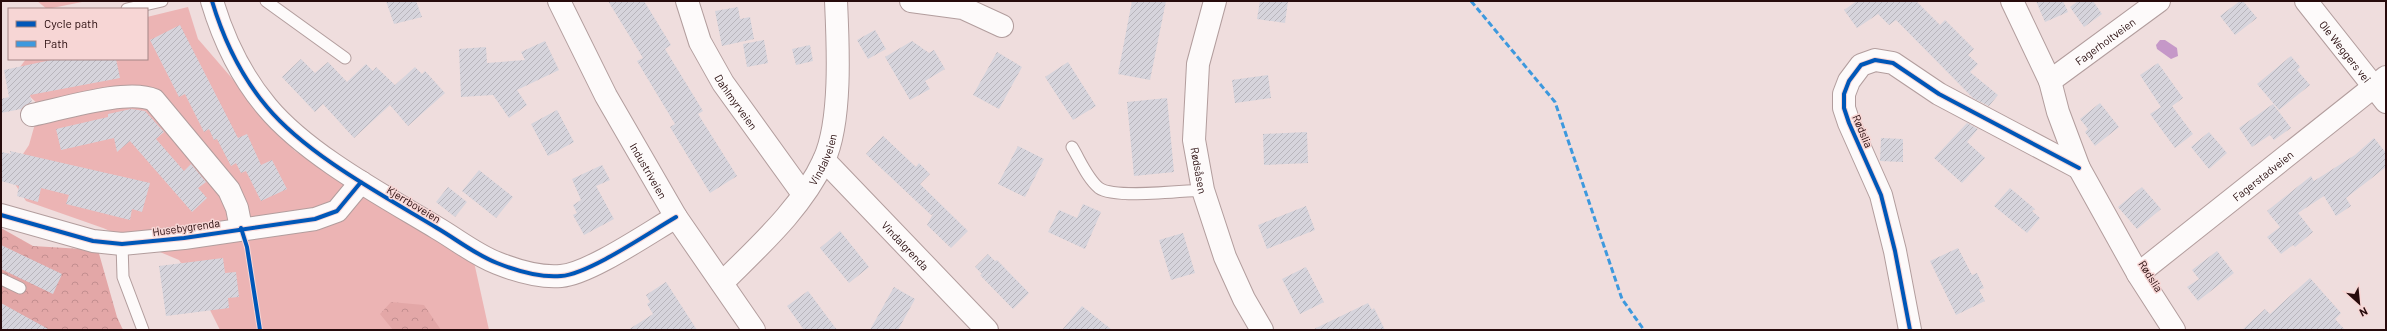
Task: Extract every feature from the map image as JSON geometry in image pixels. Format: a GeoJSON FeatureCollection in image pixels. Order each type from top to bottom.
{"type":"FeatureCollection","features":[{"type":"Feature","properties":{"kind":"street","name":"Kjerrboveien"},"geometry":{"type":"LineString","coordinates":[[212,1],[222,33],[234,61],[245,79],[268,109],[302,140],[361,182],[496,263],[539,277],[563,276],[585,270],[676,217]]}},
{"type":"Feature","properties":{"kind":"street","name":"Industriveien"},"geometry":{"type":"LineString","coordinates":[[559,1],[606,96],[676,217],[754,330]]}},
{"type":"Feature","properties":{"kind":"street","name":"Dahlmyrveien"},"geometry":{"type":"LineString","coordinates":[[687,1],[700,42],[723,83],[803,194]]}},
{"type":"Feature","properties":{"kind":"street","name":"Vindalveien"},"geometry":{"type":"LineString","coordinates":[[722,283],[789,213],[803,194],[824,160],[832,136],[838,82],[836,1]]}},
{"type":"Feature","properties":{"kind":"street"},"geometry":{"type":"LineString","coordinates":[[911,1],[963,8],[1002,26]]}},
{"type":"Feature","properties":{"kind":"street","name":"Rødsåsen"},"geometry":{"type":"LineString","coordinates":[[1215,1],[1198,64],[1194,140],[1203,190],[1225,257],[1244,299],[1262,330]]}},
{"type":"Feature","properties":{"kind":"street","name":"Rødslia"},"geometry":{"type":"LineString","coordinates":[[2012,1],[2050,81],[2058,112],[2079,168],[2138,274],[2174,330]]}},
{"type":"Feature","properties":{"kind":"street","name":"Fagerholtveien"},"geometry":{"type":"LineString","coordinates":[[2050,81],[2159,1]]}},
{"type":"Feature","properties":{"kind":"street","name":"Ole Weggers vei"},"geometry":{"type":"LineString","coordinates":[[2306,1],[2382,88]]}},
{"type":"Feature","properties":{"kind":"street","name":"Rødslia"},"geometry":{"type":"LineString","coordinates":[[1910,330],[1895,251],[1881,195],[1848,123],[1844,108],[1844,94],[1849,81],[1861,64],[1875,60],[1893,63],[1939,94],[2079,168]]}},
{"type":"Feature","properties":{"kind":"street","name":"Fagerstadveien"},"geometry":{"type":"LineString","coordinates":[[2138,274],[2382,88]]}},
{"type":"Feature","properties":{"kind":"street"},"geometry":{"type":"LineString","coordinates":[[32,115],[128,95],[146,96],[154,100],[229,190],[237,208],[241,228]]}},
{"type":"Feature","properties":{"kind":"street","name":"Vindalgrenda"},"geometry":{"type":"LineString","coordinates":[[824,160],[987,330]]}},
{"type":"Feature","properties":{"kind":"street","name":"Husebygrenda"},"geometry":{"type":"LineString","coordinates":[[1,216],[93,241],[122,244],[184,238],[241,228],[315,219],[337,211],[361,182]]}},
{"type":"Feature","properties":{"kind":"lane"},"geometry":{"type":"LineString","coordinates":[[132,8],[162,1]]}},
{"type":"Feature","properties":{"kind":"lane"},"geometry":{"type":"LineString","coordinates":[[266,1],[345,58]]}},
{"type":"Feature","properties":{"kind":"lane"},"geometry":{"type":"LineString","coordinates":[[1072,147],[1091,180],[1106,192],[1131,194],[1203,190]]}},
{"type":"Feature","properties":{"kind":"lane"},"geometry":{"type":"LineString","coordinates":[[122,244],[123,277],[143,330]]}},
{"type":"Feature","properties":{"kind":"lane"},"geometry":{"type":"LineString","coordinates":[[1,279],[20,288]]}},
{"type":"Feature","properties":{"kind":"shaded area"},"geometry":{"type":"Polygon","coordinates":[[[37,1],[87,1],[52,8],[46,8],[37,1]]]}},
{"type":"Feature","properties":{"kind":"shaded area"},"geometry":{"type":"Polygon","coordinates":[[[188,7],[198,39],[295,151],[474,262],[489,330],[220,330],[201,292],[179,260],[103,228],[26,201],[9,175],[29,145],[40,106],[11,79],[25,60],[148,60],[148,17],[188,7]]]}},
{"type":"Feature","properties":{"kind":"shaded area"},"geometry":{"type":"Polygon","coordinates":[[[2160,40],[2165,40],[2177,48],[2178,56],[2171,59],[2157,49],[2156,45],[2160,40]]]}},
{"type":"Feature","properties":{"kind":"green space"},"geometry":{"type":"Polygon","coordinates":[[[1,228],[33,246],[98,250],[117,317],[123,330],[1,330],[1,228]]]}},
{"type":"Feature","properties":{"kind":"green space"},"geometry":{"type":"Polygon","coordinates":[[[391,302],[424,305],[441,330],[393,330],[380,314],[391,302]]]}},
{"type":"Feature","properties":{"kind":"building"},"geometry":{"type":"Polygon","coordinates":[[[386,1],[416,1],[422,17],[394,24],[386,1]]]}},
{"type":"Feature","properties":{"kind":"building"},"geometry":{"type":"Polygon","coordinates":[[[608,1],[644,1],[671,45],[665,49],[703,111],[698,114],[737,176],[710,193],[670,127],[675,124],[637,61],[643,58],[608,1]]]}},
{"type":"Feature","properties":{"kind":"building"},"geometry":{"type":"Polygon","coordinates":[[[1132,1],[1166,1],[1150,80],[1118,74],[1132,1]]]}},
{"type":"Feature","properties":{"kind":"building"},"geometry":{"type":"Polygon","coordinates":[[[1260,1],[1288,1],[1285,23],[1257,19],[1260,1]]]}},
{"type":"Feature","properties":{"kind":"building"},"geometry":{"type":"Polygon","coordinates":[[[1857,1],[1916,1],[1940,25],[1945,20],[1974,49],[1968,55],[1978,64],[1970,72],[1998,95],[1989,106],[1973,98],[1896,20],[1889,25],[1878,14],[1857,28],[1844,10],[1857,1]]]}},
{"type":"Feature","properties":{"kind":"building"},"geometry":{"type":"Polygon","coordinates":[[[2036,1],[2063,1],[2068,12],[2045,22],[2036,1]]]}},
{"type":"Feature","properties":{"kind":"building"},"geometry":{"type":"Polygon","coordinates":[[[2078,1],[2093,1],[2102,14],[2084,27],[2070,7],[2078,1]]]}},
{"type":"Feature","properties":{"kind":"building"},"geometry":{"type":"Polygon","coordinates":[[[2240,1],[2243,1],[2257,18],[2235,35],[2220,16],[2240,1]]]}},
{"type":"Feature","properties":{"kind":"building"},"geometry":{"type":"Polygon","coordinates":[[[738,7],[740,19],[750,17],[754,39],[722,46],[715,11],[738,7]]]}},
{"type":"Feature","properties":{"kind":"building"},"geometry":{"type":"Polygon","coordinates":[[[180,25],[238,138],[247,134],[261,165],[272,160],[287,189],[261,201],[246,171],[241,173],[236,163],[231,166],[217,139],[214,140],[209,129],[204,132],[185,94],[179,97],[150,40],[180,25]]]}},
{"type":"Feature","properties":{"kind":"building"},"geometry":{"type":"Polygon","coordinates":[[[875,30],[886,49],[868,59],[857,40],[875,30]]]}},
{"type":"Feature","properties":{"kind":"building"},"geometry":{"type":"Polygon","coordinates":[[[764,40],[768,63],[747,67],[743,44],[764,40]]]}},
{"type":"Feature","properties":{"kind":"building"},"geometry":{"type":"Polygon","coordinates":[[[545,41],[559,70],[517,90],[527,105],[509,118],[493,95],[461,97],[459,49],[486,47],[487,63],[525,60],[521,52],[545,41]]]}},
{"type":"Feature","properties":{"kind":"building"},"geometry":{"type":"Polygon","coordinates":[[[912,41],[929,53],[934,50],[945,69],[925,81],[930,89],[910,100],[885,57],[912,41]]]}},
{"type":"Feature","properties":{"kind":"building"},"geometry":{"type":"Polygon","coordinates":[[[810,45],[813,61],[796,65],[792,49],[810,45]]]}},
{"type":"Feature","properties":{"kind":"building"},"geometry":{"type":"Polygon","coordinates":[[[997,52],[1022,67],[999,109],[973,95],[997,52]]]}},
{"type":"Feature","properties":{"kind":"building"},"geometry":{"type":"Polygon","coordinates":[[[2291,56],[2300,67],[2297,70],[2310,85],[2279,110],[2257,84],[2291,56]]]}},
{"type":"Feature","properties":{"kind":"building"},"geometry":{"type":"Polygon","coordinates":[[[301,59],[315,73],[328,62],[347,82],[366,64],[373,71],[376,67],[395,85],[415,67],[422,74],[425,71],[445,93],[408,126],[390,105],[354,138],[323,104],[315,112],[282,77],[301,59]]]}},
{"type":"Feature","properties":{"kind":"building"},"geometry":{"type":"Polygon","coordinates":[[[51,60],[116,60],[120,78],[30,95],[32,102],[21,109],[1,113],[1,99],[9,97],[4,70],[51,60]]]}},
{"type":"Feature","properties":{"kind":"building"},"geometry":{"type":"Polygon","coordinates":[[[1068,62],[1096,106],[1073,120],[1045,77],[1068,62]]]}},
{"type":"Feature","properties":{"kind":"building"},"geometry":{"type":"Polygon","coordinates":[[[2158,63],[2183,98],[2172,106],[2193,134],[2175,148],[2150,114],[2161,107],[2140,75],[2158,63]]]}},
{"type":"Feature","properties":{"kind":"building"},"geometry":{"type":"Polygon","coordinates":[[[1268,75],[1271,98],[1235,103],[1232,80],[1268,75]]]}},
{"type":"Feature","properties":{"kind":"building"},"geometry":{"type":"Polygon","coordinates":[[[1167,98],[1174,172],[1134,176],[1127,102],[1167,98]]]}},
{"type":"Feature","properties":{"kind":"building"},"geometry":{"type":"Polygon","coordinates":[[[2100,103],[2119,127],[2095,146],[2085,132],[2088,129],[2080,119],[2100,103]]]}},
{"type":"Feature","properties":{"kind":"building"},"geometry":{"type":"Polygon","coordinates":[[[2273,104],[2291,128],[2274,140],[2270,135],[2252,147],[2239,128],[2273,104]]]}},
{"type":"Feature","properties":{"kind":"building"},"geometry":{"type":"Polygon","coordinates":[[[131,109],[145,111],[164,132],[156,139],[184,171],[191,164],[206,182],[198,188],[207,198],[192,212],[130,141],[117,152],[114,138],[61,150],[56,129],[108,117],[108,114],[131,109]]]}},
{"type":"Feature","properties":{"kind":"building"},"geometry":{"type":"Polygon","coordinates":[[[557,110],[574,142],[548,156],[531,124],[557,110]]]}},
{"type":"Feature","properties":{"kind":"building"},"geometry":{"type":"Polygon","coordinates":[[[1967,123],[1978,129],[1967,142],[1985,158],[1962,183],[1934,158],[1967,123]]]}},
{"type":"Feature","properties":{"kind":"building"},"geometry":{"type":"Polygon","coordinates":[[[1307,132],[1308,163],[1264,165],[1263,134],[1307,132]]]}},
{"type":"Feature","properties":{"kind":"building"},"geometry":{"type":"Polygon","coordinates":[[[2209,132],[2227,153],[2209,169],[2191,147],[2209,132]]]}},
{"type":"Feature","properties":{"kind":"building"},"geometry":{"type":"Polygon","coordinates":[[[883,136],[916,167],[919,163],[930,174],[920,184],[968,231],[951,248],[927,225],[933,214],[931,215],[866,154],[883,136]]]}},
{"type":"Feature","properties":{"kind":"building"},"geometry":{"type":"Polygon","coordinates":[[[1881,138],[1903,139],[1903,162],[1880,161],[1881,138]]]}},
{"type":"Feature","properties":{"kind":"building"},"geometry":{"type":"Polygon","coordinates":[[[2374,138],[2386,153],[2386,167],[2346,198],[2351,206],[2336,216],[2324,196],[2298,213],[2313,232],[2295,247],[2293,245],[2281,254],[2267,237],[2280,227],[2267,211],[2311,176],[2314,181],[2355,155],[2374,138]]]}},
{"type":"Feature","properties":{"kind":"building"},"geometry":{"type":"Polygon","coordinates":[[[1018,146],[1044,159],[1025,197],[998,184],[1018,146]]]}},
{"type":"Feature","properties":{"kind":"building"},"geometry":{"type":"Polygon","coordinates":[[[10,151],[150,183],[142,212],[132,209],[130,220],[66,204],[69,195],[41,188],[38,202],[17,196],[19,186],[1,181],[1,152],[11,154],[10,151]]]}},
{"type":"Feature","properties":{"kind":"building"},"geometry":{"type":"Polygon","coordinates":[[[602,165],[610,180],[596,186],[614,219],[584,235],[573,215],[577,213],[573,205],[581,200],[572,179],[602,165]]]}},
{"type":"Feature","properties":{"kind":"building"},"geometry":{"type":"Polygon","coordinates":[[[479,170],[513,197],[496,218],[462,191],[479,170]]]}},
{"type":"Feature","properties":{"kind":"building"},"geometry":{"type":"Polygon","coordinates":[[[448,187],[467,202],[455,217],[436,202],[448,187]]]}},
{"type":"Feature","properties":{"kind":"building"},"geometry":{"type":"Polygon","coordinates":[[[2142,187],[2161,209],[2137,229],[2118,207],[2142,187]]]}},
{"type":"Feature","properties":{"kind":"building"},"geometry":{"type":"Polygon","coordinates":[[[2010,188],[2035,209],[2032,211],[2040,218],[2027,233],[1994,206],[2010,188]]]}},
{"type":"Feature","properties":{"kind":"building"},"geometry":{"type":"Polygon","coordinates":[[[1083,204],[1101,212],[1085,249],[1048,232],[1059,210],[1077,218],[1083,204]]]}},
{"type":"Feature","properties":{"kind":"building"},"geometry":{"type":"Polygon","coordinates":[[[1306,206],[1315,230],[1267,249],[1258,225],[1306,206]]]}},
{"type":"Feature","properties":{"kind":"building"},"geometry":{"type":"Polygon","coordinates":[[[840,231],[869,267],[849,283],[820,248],[840,231]]]}},
{"type":"Feature","properties":{"kind":"building"},"geometry":{"type":"Polygon","coordinates":[[[1183,233],[1195,273],[1171,280],[1159,240],[1183,233]]]}},
{"type":"Feature","properties":{"kind":"building"},"geometry":{"type":"Polygon","coordinates":[[[1,245],[62,274],[53,294],[1,269],[1,245]]]}},
{"type":"Feature","properties":{"kind":"building"},"geometry":{"type":"Polygon","coordinates":[[[1958,248],[1972,275],[1977,273],[1984,288],[1979,290],[1985,301],[1956,315],[1930,261],[1958,248]]]}},
{"type":"Feature","properties":{"kind":"building"},"geometry":{"type":"Polygon","coordinates":[[[2217,251],[2234,273],[2198,301],[2187,287],[2199,279],[2192,270],[2217,251]]]}},
{"type":"Feature","properties":{"kind":"building"},"geometry":{"type":"Polygon","coordinates":[[[988,254],[995,261],[997,260],[1029,293],[1013,309],[980,275],[982,274],[975,267],[988,254]]]}},
{"type":"Feature","properties":{"kind":"building"},"geometry":{"type":"Polygon","coordinates":[[[223,258],[225,273],[236,272],[239,297],[228,298],[229,308],[166,316],[159,266],[223,258]]]}},
{"type":"Feature","properties":{"kind":"building"},"geometry":{"type":"Polygon","coordinates":[[[1306,267],[1324,302],[1300,314],[1282,279],[1306,267]]]}},
{"type":"Feature","properties":{"kind":"building"},"geometry":{"type":"Polygon","coordinates":[[[2310,278],[2341,313],[2335,319],[2345,330],[2242,330],[2265,309],[2270,314],[2310,278]]]}},
{"type":"Feature","properties":{"kind":"building"},"geometry":{"type":"Polygon","coordinates":[[[666,282],[697,330],[628,330],[653,314],[647,304],[650,302],[646,295],[666,282]]]}},
{"type":"Feature","properties":{"kind":"building"},"geometry":{"type":"Polygon","coordinates":[[[894,287],[915,299],[898,330],[870,330],[894,287]]]}},
{"type":"Feature","properties":{"kind":"building"},"geometry":{"type":"Polygon","coordinates":[[[808,291],[837,330],[804,330],[787,306],[808,291]]]}},
{"type":"Feature","properties":{"kind":"building"},"geometry":{"type":"Polygon","coordinates":[[[1,303],[50,330],[1,330],[1,303]]]}},
{"type":"Feature","properties":{"kind":"building"},"geometry":{"type":"Polygon","coordinates":[[[1368,303],[1372,310],[1374,308],[1385,330],[1312,330],[1368,303]]]}},
{"type":"Feature","properties":{"kind":"building"},"geometry":{"type":"Polygon","coordinates":[[[1082,306],[1112,330],[1062,330],[1082,306]]]}},
{"type":"Feature","properties":{"kind":"marked path"},"geometry":{"type":"LineString","coordinates":[[1471,1],[1555,102],[1622,299],[1644,330]]}},
{"type":"Feature","properties":{"kind":"cycle path"},"geometry":{"type":"LineString","coordinates":[[212,1],[222,30],[241,70],[257,95],[284,125],[303,142],[347,174],[489,260],[512,269],[536,275],[561,276],[573,274],[636,242],[676,217]]}},
{"type":"Feature","properties":{"kind":"cycle path"},"geometry":{"type":"LineString","coordinates":[[1910,330],[1895,251],[1881,195],[1849,123],[1844,108],[1844,94],[1849,81],[1861,65],[1875,60],[1893,63],[1939,94],[2079,168]]}},
{"type":"Feature","properties":{"kind":"cycle path"},"geometry":{"type":"LineString","coordinates":[[1,215],[93,241],[122,244],[184,238],[315,219],[337,211],[361,182]]}},
{"type":"Feature","properties":{"kind":"cycle path"},"geometry":{"type":"LineString","coordinates":[[241,228],[247,247],[260,330]]}}]}
